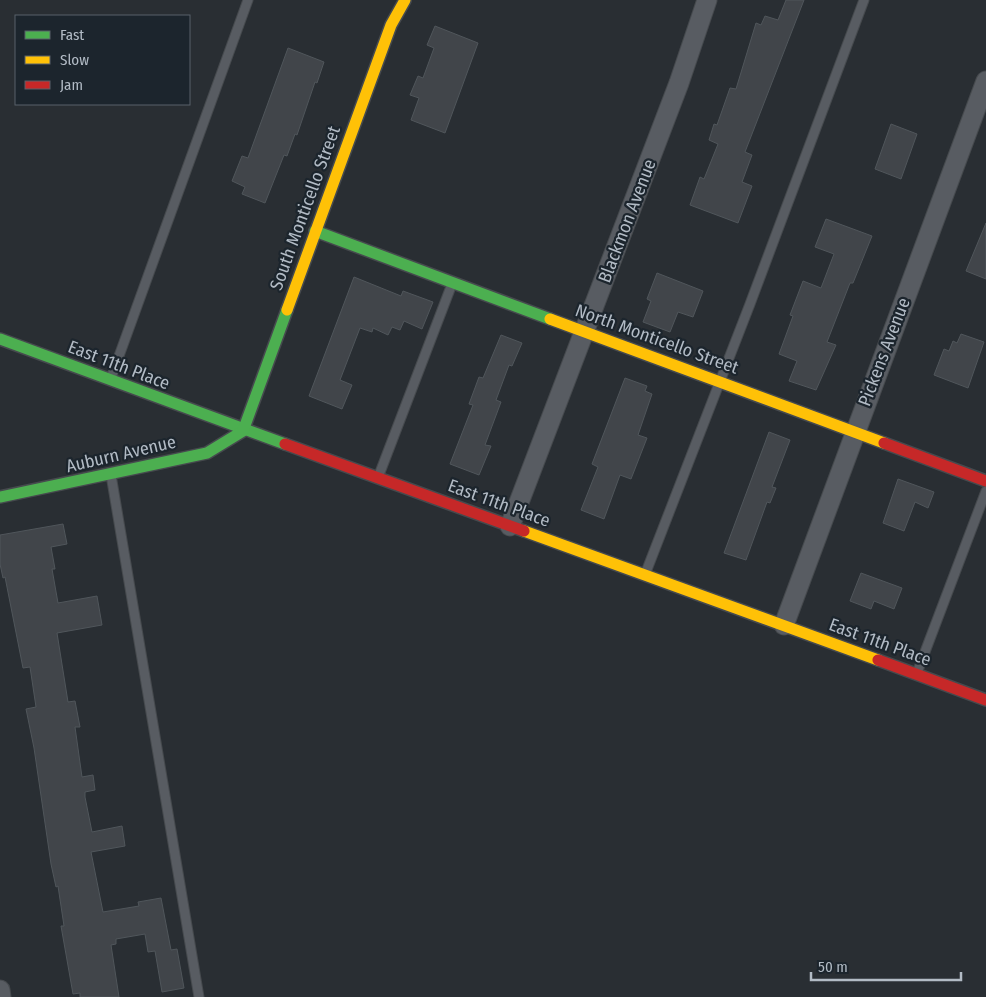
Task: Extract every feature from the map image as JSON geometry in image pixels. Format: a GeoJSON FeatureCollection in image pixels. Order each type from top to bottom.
{"type":"FeatureCollection","features":[{"type":"Feature","properties":{"kind":"street","name":"South Monticello Street"},"geometry":{"type":"LineString","coordinates":[[243,431],[391,25],[405,0]]}},
{"type":"Feature","properties":{"kind":"street","name":"Blackmon Avenue"},"geometry":{"type":"LineString","coordinates":[[510,526],[679,83],[707,0]]}},
{"type":"Feature","properties":{"kind":"street","name":"Pickens Avenue"},"geometry":{"type":"LineString","coordinates":[[784,625],[854,431],[986,81]]}},
{"type":"Feature","properties":{"kind":"street","name":"North Monticello Street"},"geometry":{"type":"LineString","coordinates":[[315,231],[986,481]]}},
{"type":"Feature","properties":{"kind":"street","name":"East 11th Place"},"geometry":{"type":"LineString","coordinates":[[0,339],[243,431],[645,574],[986,700]]}},
{"type":"Feature","properties":{"kind":"street","name":"Auburn Avenue"},"geometry":{"type":"LineString","coordinates":[[0,497],[207,453],[243,431]]}},
{"type":"Feature","properties":{"kind":"street"},"geometry":{"type":"LineString","coordinates":[[0,990],[1,997]]}},
{"type":"Feature","properties":{"kind":"lane"},"geometry":{"type":"LineString","coordinates":[[110,381],[248,0]]}},
{"type":"Feature","properties":{"kind":"lane"},"geometry":{"type":"LineString","coordinates":[[645,574],[750,304],[864,0]]}},
{"type":"Feature","properties":{"kind":"lane"},"geometry":{"type":"LineString","coordinates":[[378,478],[452,282]]}},
{"type":"Feature","properties":{"kind":"lane"},"geometry":{"type":"LineString","coordinates":[[111,474],[200,997]]}},
{"type":"Feature","properties":{"kind":"lane"},"geometry":{"type":"LineString","coordinates":[[917,674],[986,491]]}},
{"type":"Feature","properties":{"kind":"building"},"geometry":{"type":"Polygon","coordinates":[[[786,0],[804,0],[745,152],[752,155],[742,182],[752,186],[738,223],[690,205],[700,177],[704,179],[718,144],[709,140],[714,124],[717,125],[730,88],[736,89],[756,23],[761,25],[765,16],[778,20],[786,0]]]}},
{"type":"Feature","properties":{"kind":"building"},"geometry":{"type":"Polygon","coordinates":[[[435,26],[478,43],[445,133],[411,120],[419,98],[410,95],[418,76],[423,78],[434,48],[427,45],[435,26]]]}},
{"type":"Feature","properties":{"kind":"building"},"geometry":{"type":"Polygon","coordinates":[[[288,48],[324,62],[317,83],[315,82],[297,135],[295,134],[287,156],[284,155],[265,203],[242,194],[245,187],[232,181],[242,156],[248,158],[288,48]]]}},
{"type":"Feature","properties":{"kind":"building"},"geometry":{"type":"Polygon","coordinates":[[[891,124],[917,134],[901,179],[875,169],[891,124]]]}},
{"type":"Feature","properties":{"kind":"building"},"geometry":{"type":"Polygon","coordinates":[[[826,219],[872,236],[853,283],[850,283],[827,342],[836,345],[816,390],[789,381],[797,361],[779,354],[793,316],[790,315],[803,281],[821,288],[834,254],[815,247],[826,219]]]}},
{"type":"Feature","properties":{"kind":"building"},"geometry":{"type":"Polygon","coordinates":[[[986,223],[986,279],[966,271],[986,223]]]}},
{"type":"Feature","properties":{"kind":"building"},"geometry":{"type":"Polygon","coordinates":[[[657,273],[703,291],[693,317],[678,312],[670,332],[643,322],[651,301],[647,299],[657,273]]]}},
{"type":"Feature","properties":{"kind":"building"},"geometry":{"type":"Polygon","coordinates":[[[354,277],[401,296],[403,291],[433,302],[422,329],[404,321],[400,330],[392,327],[388,335],[373,328],[372,332],[360,328],[340,380],[352,385],[342,409],[309,396],[354,277]]]}},
{"type":"Feature","properties":{"kind":"building"},"geometry":{"type":"Polygon","coordinates":[[[961,334],[984,342],[968,388],[934,375],[944,349],[949,351],[953,341],[957,343],[961,334]]]}},
{"type":"Feature","properties":{"kind":"building"},"geometry":{"type":"Polygon","coordinates":[[[501,335],[522,343],[512,366],[509,365],[496,400],[501,402],[485,445],[491,446],[479,475],[450,464],[473,405],[469,404],[479,377],[483,378],[501,335]]]}},
{"type":"Feature","properties":{"kind":"building"},"geometry":{"type":"Polygon","coordinates":[[[625,378],[647,386],[645,391],[652,394],[638,435],[647,438],[631,479],[620,475],[604,519],[581,510],[598,467],[592,464],[625,378]]]}},
{"type":"Feature","properties":{"kind":"building"},"geometry":{"type":"Polygon","coordinates":[[[769,432],[790,440],[772,487],[776,488],[770,503],[767,502],[746,560],[724,553],[769,432]]]}},
{"type":"Feature","properties":{"kind":"building"},"geometry":{"type":"Polygon","coordinates":[[[898,479],[934,492],[928,508],[915,502],[904,531],[883,523],[898,479]]]}},
{"type":"Feature","properties":{"kind":"building"},"geometry":{"type":"Polygon","coordinates":[[[63,524],[67,544],[51,547],[55,569],[52,569],[58,603],[97,596],[102,625],[57,633],[68,702],[75,701],[80,727],[75,727],[82,777],[93,775],[95,790],[85,792],[85,797],[92,832],[122,826],[125,846],[91,852],[103,912],[139,906],[138,902],[161,898],[171,950],[177,949],[184,988],[162,992],[155,951],[148,952],[145,934],[116,939],[116,944],[111,945],[119,997],[80,997],[80,993],[73,994],[61,926],[64,926],[58,886],[56,887],[51,864],[34,748],[26,709],[36,707],[30,667],[23,668],[5,577],[3,578],[0,564],[0,535],[63,524]]]}},
{"type":"Feature","properties":{"kind":"building"},"geometry":{"type":"Polygon","coordinates":[[[861,573],[902,588],[894,609],[874,601],[871,609],[850,601],[861,573]]]}},
{"type":"Feature","properties":{"kind":"traffic: fast"},"geometry":{"type":"LineString","coordinates":[[315,231],[550,319]]}},
{"type":"Feature","properties":{"kind":"traffic: fast"},"geometry":{"type":"LineString","coordinates":[[0,497],[207,453],[243,431],[287,310]]}},
{"type":"Feature","properties":{"kind":"traffic: fast"},"geometry":{"type":"LineString","coordinates":[[0,339],[285,444]]}},
{"type":"Feature","properties":{"kind":"traffic: slow"},"geometry":{"type":"LineString","coordinates":[[287,310],[391,25],[405,0]]}},
{"type":"Feature","properties":{"kind":"traffic: slow"},"geometry":{"type":"LineString","coordinates":[[550,319],[884,443]]}},
{"type":"Feature","properties":{"kind":"traffic: slow"},"geometry":{"type":"LineString","coordinates":[[524,531],[878,660]]}},
{"type":"Feature","properties":{"kind":"traffic: jam"},"geometry":{"type":"LineString","coordinates":[[884,443],[986,481]]}},
{"type":"Feature","properties":{"kind":"traffic: jam"},"geometry":{"type":"LineString","coordinates":[[285,444],[524,531]]}},
{"type":"Feature","properties":{"kind":"traffic: jam"},"geometry":{"type":"LineString","coordinates":[[878,660],[986,700]]}}]}
